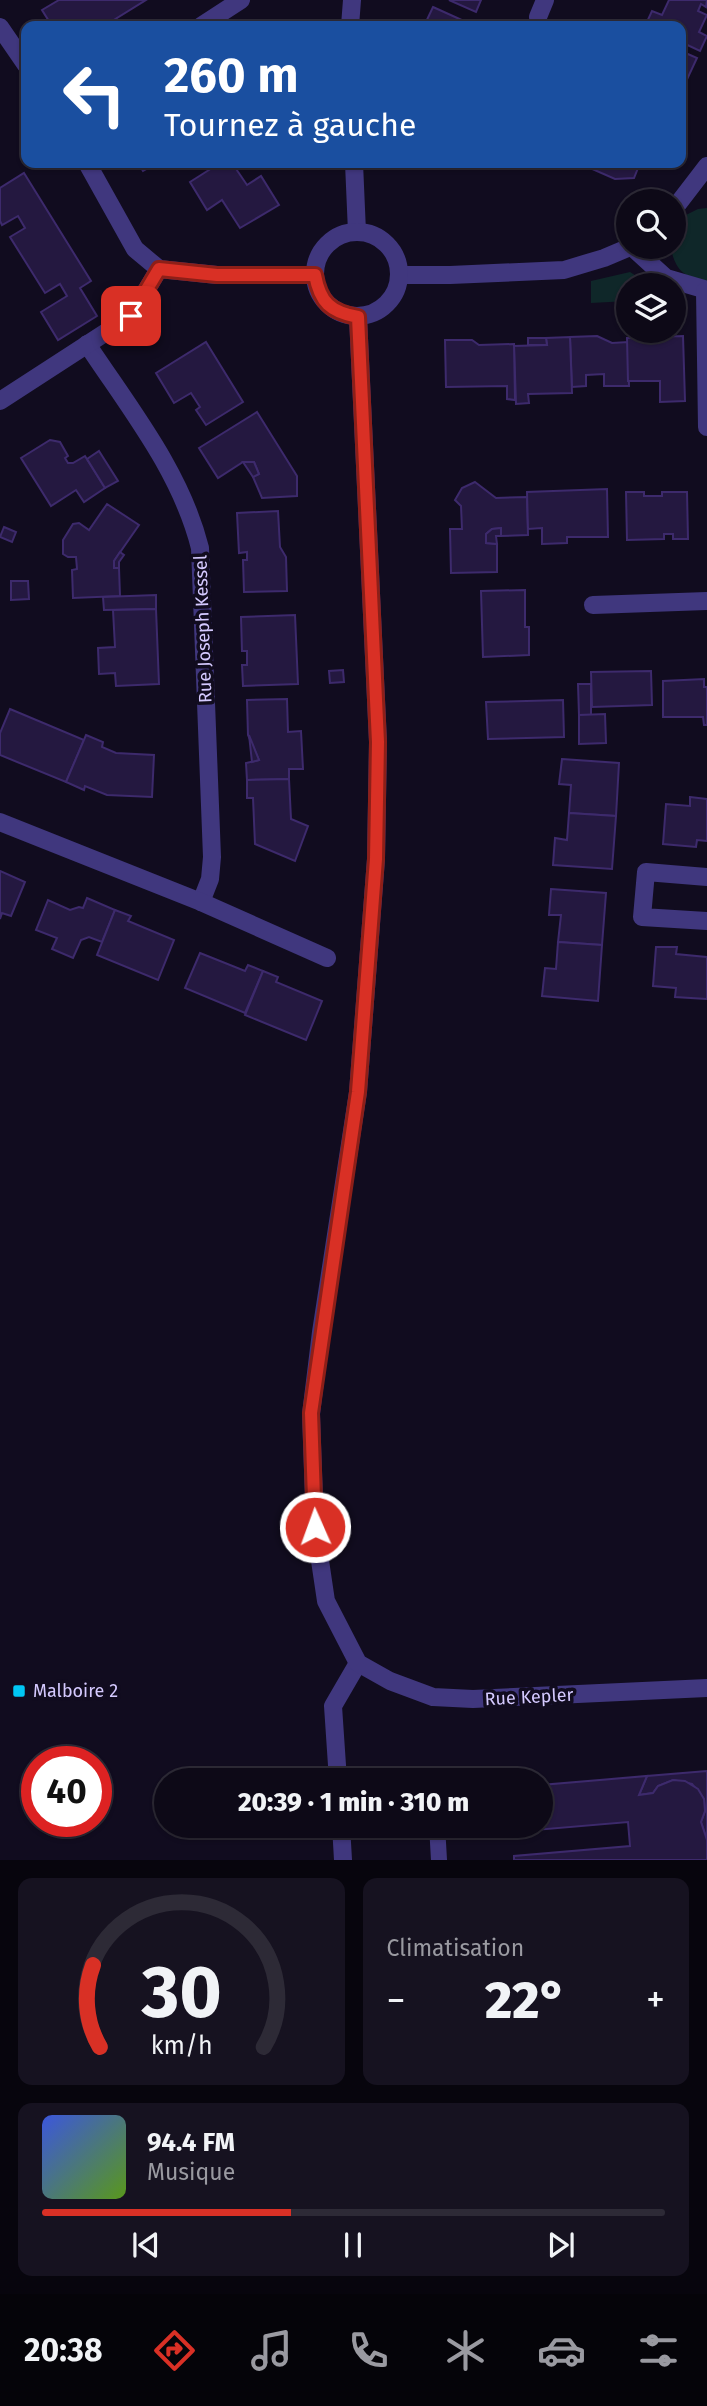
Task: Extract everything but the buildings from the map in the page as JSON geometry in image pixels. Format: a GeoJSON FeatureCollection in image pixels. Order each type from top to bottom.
{"type":"FeatureCollection","features":[{"type":"Feature","properties":{"kind":"street"},"geometry":{"type":"LineString","coordinates":[[209,21],[241,0]]}},
{"type":"Feature","properties":{"kind":"street"},"geometry":{"type":"LineString","coordinates":[[350,21],[352,0]]}},
{"type":"Feature","properties":{"kind":"street"},"geometry":{"type":"LineString","coordinates":[[538,18],[545,0]]}},
{"type":"Feature","properties":{"kind":"street"},"geometry":{"type":"LineString","coordinates":[[0,27],[21,58]]}},
{"type":"Feature","properties":{"kind":"street"},"geometry":{"type":"LineString","coordinates":[[90,168],[135,249],[159,269],[217,275],[315,275]]}},
{"type":"Feature","properties":{"kind":"street"},"geometry":{"type":"LineString","coordinates":[[354,168],[358,232]]}},
{"type":"Feature","properties":{"kind":"street"},"geometry":{"type":"LineString","coordinates":[[686,194],[706,169]]}},
{"type":"Feature","properties":{"kind":"street"},"geometry":{"type":"LineString","coordinates":[[358,232],[374,235],[388,245],[397,258],[400,275],[397,291],[387,305],[374,314],[358,317],[341,314],[328,305],[318,291],[315,275],[318,259],[327,245],[341,235],[358,232]]}},
{"type":"Feature","properties":{"kind":"street"},"geometry":{"type":"LineString","coordinates":[[400,275],[564,270],[616,253]]}},
{"type":"Feature","properties":{"kind":"street"},"geometry":{"type":"LineString","coordinates":[[645,259],[666,278],[706,290],[707,426]]}},
{"type":"Feature","properties":{"kind":"street"},"geometry":{"type":"LineString","coordinates":[[0,401],[131,316],[159,269]]}},
{"type":"Feature","properties":{"kind":"street"},"geometry":{"type":"LineString","coordinates":[[337,1768],[333,1706],[358,1663],[326,1601],[315,1527],[311,1413],[358,1092],[376,859],[378,742],[358,317]]}},
{"type":"Feature","properties":{"kind":"street","name":"Rue Joseph Kessel"},"geometry":{"type":"LineString","coordinates":[[87,344],[173,476],[192,518],[200,548],[212,857],[210,879],[201,902]]}},
{"type":"Feature","properties":{"kind":"street"},"geometry":{"type":"LineString","coordinates":[[593,605],[707,601]]}},
{"type":"Feature","properties":{"kind":"street"},"geometry":{"type":"LineString","coordinates":[[0,822],[201,902],[327,958]]}},
{"type":"Feature","properties":{"kind":"street"},"geometry":{"type":"LineString","coordinates":[[707,877],[646,872],[642,917],[707,921]]}},
{"type":"Feature","properties":{"kind":"street","name":"Rue Kepler"},"geometry":{"type":"LineString","coordinates":[[358,1663],[390,1681],[433,1697],[473,1699],[707,1688]]}},
{"type":"Feature","properties":{"kind":"street"},"geometry":{"type":"LineString","coordinates":[[342,1838],[343,1860]]}},
{"type":"Feature","properties":{"kind":"lane"},"geometry":{"type":"LineString","coordinates":[[438,1838],[439,1860]]}},
{"type":"Feature","properties":{"kind":"green space"},"geometry":{"type":"Polygon","coordinates":[[[707,208],[707,281],[681,271],[674,259],[686,259],[686,215],[707,208]]]}},
{"type":"Feature","properties":{"kind":"green space"},"geometry":{"type":"Polygon","coordinates":[[[616,275],[616,302],[591,303],[591,281],[616,275]]]}},
{"type":"Feature","properties":{"kind":"place","name":"Malboire 2"},"geometry":{"type":"Point","coordinates":[19,1691]}},
{"type":"Feature","properties":{"kind":"route"},"geometry":{"type":"LineString","coordinates":[[131,316],[159,269],[217,275],[315,275],[318,291],[328,305],[341,314],[358,317],[378,742],[376,859],[358,1092],[311,1413],[315,1527]]}}]}
